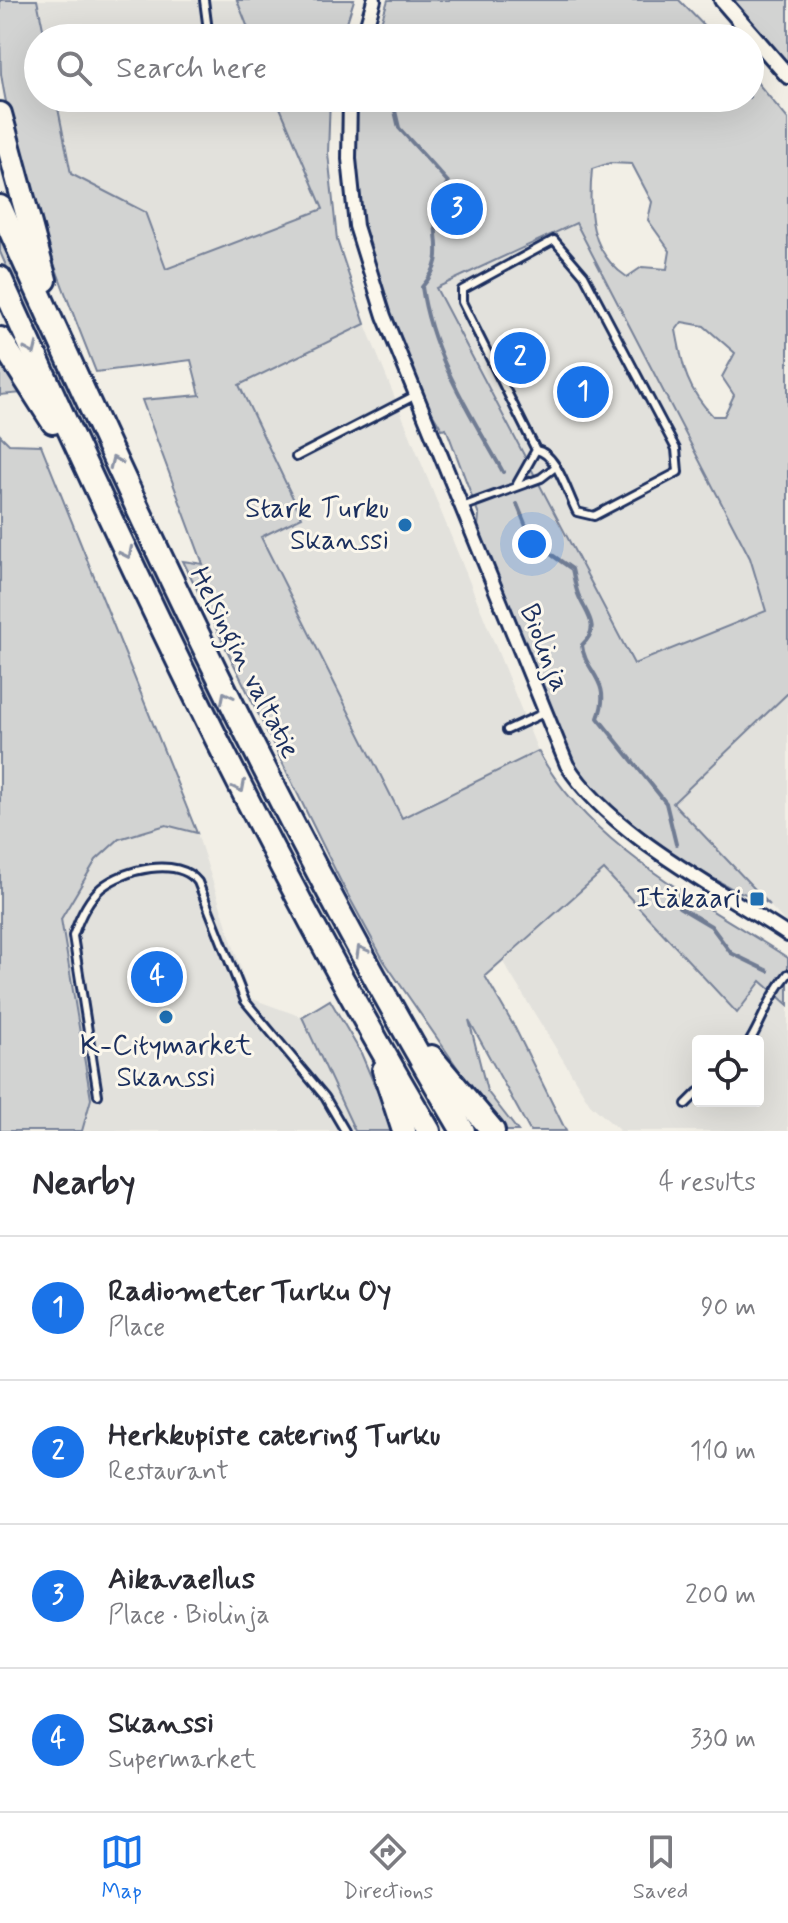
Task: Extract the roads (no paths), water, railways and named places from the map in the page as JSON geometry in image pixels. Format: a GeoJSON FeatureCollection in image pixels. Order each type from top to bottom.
{"type":"FeatureCollection","features":[{"type":"Feature","properties":{"kind":"highway"},"geometry":{"type":"LineString","coordinates":[[0,114],[69,362]]}},
{"type":"Feature","properties":{"kind":"highway","name":"Helsingin valtatie"},"geometry":{"type":"LineString","coordinates":[[0,207],[147,535],[248,740],[399,1020],[463,1131]]}},
{"type":"Feature","properties":{"kind":"highway","name":"Helsingin valtatie"},"geometry":{"type":"LineString","coordinates":[[0,278],[93,483],[222,752],[429,1131]]}},
{"type":"Feature","properties":{"kind":"highway"},"geometry":{"type":"LineString","coordinates":[[0,339],[93,483]]}},
{"type":"Feature","properties":{"kind":"highway"},"geometry":{"type":"LineString","coordinates":[[399,1020],[493,1131]]}},
{"type":"Feature","properties":{"kind":"highway"},"geometry":{"type":"LineString","coordinates":[[374,1035],[404,1131]]}},
{"type":"Feature","properties":{"kind":"street"},"geometry":{"type":"LineString","coordinates":[[367,24],[374,0]]}},
{"type":"Feature","properties":{"kind":"street"},"geometry":{"type":"LineString","coordinates":[[722,0],[743,24]]}},
{"type":"Feature","properties":{"kind":"street"},"geometry":{"type":"LineString","coordinates":[[764,48],[788,76]]}},
{"type":"Feature","properties":{"kind":"street","name":"Biolinja"},"geometry":{"type":"LineString","coordinates":[[350,112],[349,159],[356,226],[384,316],[544,713],[575,777],[613,817],[788,935]]}},
{"type":"Feature","properties":{"kind":"lane"},"geometry":{"type":"LineString","coordinates":[[204,0],[207,24]]}},
{"type":"Feature","properties":{"kind":"lane"},"geometry":{"type":"LineString","coordinates":[[554,240],[584,275],[676,449],[678,472],[594,516],[577,512],[554,468],[553,459],[547,451],[536,450],[462,302],[462,290],[554,240]]}},
{"type":"Feature","properties":{"kind":"lane"},"geometry":{"type":"LineString","coordinates":[[296,457],[416,395]]}},
{"type":"Feature","properties":{"kind":"lane"},"geometry":{"type":"LineString","coordinates":[[517,484],[536,450]]}},
{"type":"Feature","properties":{"kind":"lane"},"geometry":{"type":"LineString","coordinates":[[462,507],[517,484],[541,478],[554,468]]}},
{"type":"Feature","properties":{"kind":"lane"},"geometry":{"type":"LineString","coordinates":[[507,730],[544,713]]}},
{"type":"Feature","properties":{"kind":"lane"},"geometry":{"type":"LineString","coordinates":[[222,752],[248,740]]}},
{"type":"Feature","properties":{"kind":"lane"},"geometry":{"type":"LineString","coordinates":[[98,1095],[73,936],[80,914],[101,888],[135,872],[170,867],[194,877],[206,897],[245,1001],[325,1097],[345,1131]]}},
{"type":"Feature","properties":{"kind":"lane"},"geometry":{"type":"LineString","coordinates":[[753,1035],[768,1009],[768,999],[788,974]]}},
{"type":"Feature","properties":{"kind":"lane"},"geometry":{"type":"LineString","coordinates":[[686,1104],[692,1098]]}},
{"type":"Feature","properties":{"kind":"waterway"},"geometry":{"type":"LineString","coordinates":[[395,112],[399,128],[448,182],[436,206],[435,266],[422,287],[443,360],[503,472]]}},
{"type":"Feature","properties":{"kind":"waterway"},"geometry":{"type":"LineString","coordinates":[[517,504],[532,541],[572,569],[578,594],[592,626],[582,645],[602,694],[598,718],[666,803],[676,844]]}},
{"type":"Feature","properties":{"kind":"waterway"},"geometry":{"type":"LineString","coordinates":[[674,888],[679,907],[711,926],[731,953],[768,971]]}},
{"type":"Feature","properties":{"kind":"place","name":"Aikavaellus"},"geometry":{"type":"Point","coordinates":[457,209]}},
{"type":"Feature","properties":{"kind":"place","name":"Herkkupiste catering Turku"},"geometry":{"type":"Point","coordinates":[520,358]}},
{"type":"Feature","properties":{"kind":"place","name":"Radiometer Turku Oy"},"geometry":{"type":"Point","coordinates":[583,392]}},
{"type":"Feature","properties":{"kind":"place","name":"Stark Turku Skanssi"},"geometry":{"type":"Point","coordinates":[405,525]}},
{"type":"Feature","properties":{"kind":"place","name":"Itäkaari"},"geometry":{"type":"Point","coordinates":[757,899]}},
{"type":"Feature","properties":{"kind":"place","name":"Skanssi"},"geometry":{"type":"Point","coordinates":[157,977]}},
{"type":"Feature","properties":{"kind":"place","name":"K-Citymarket Skanssi"},"geometry":{"type":"Point","coordinates":[166,1017]}}]}
